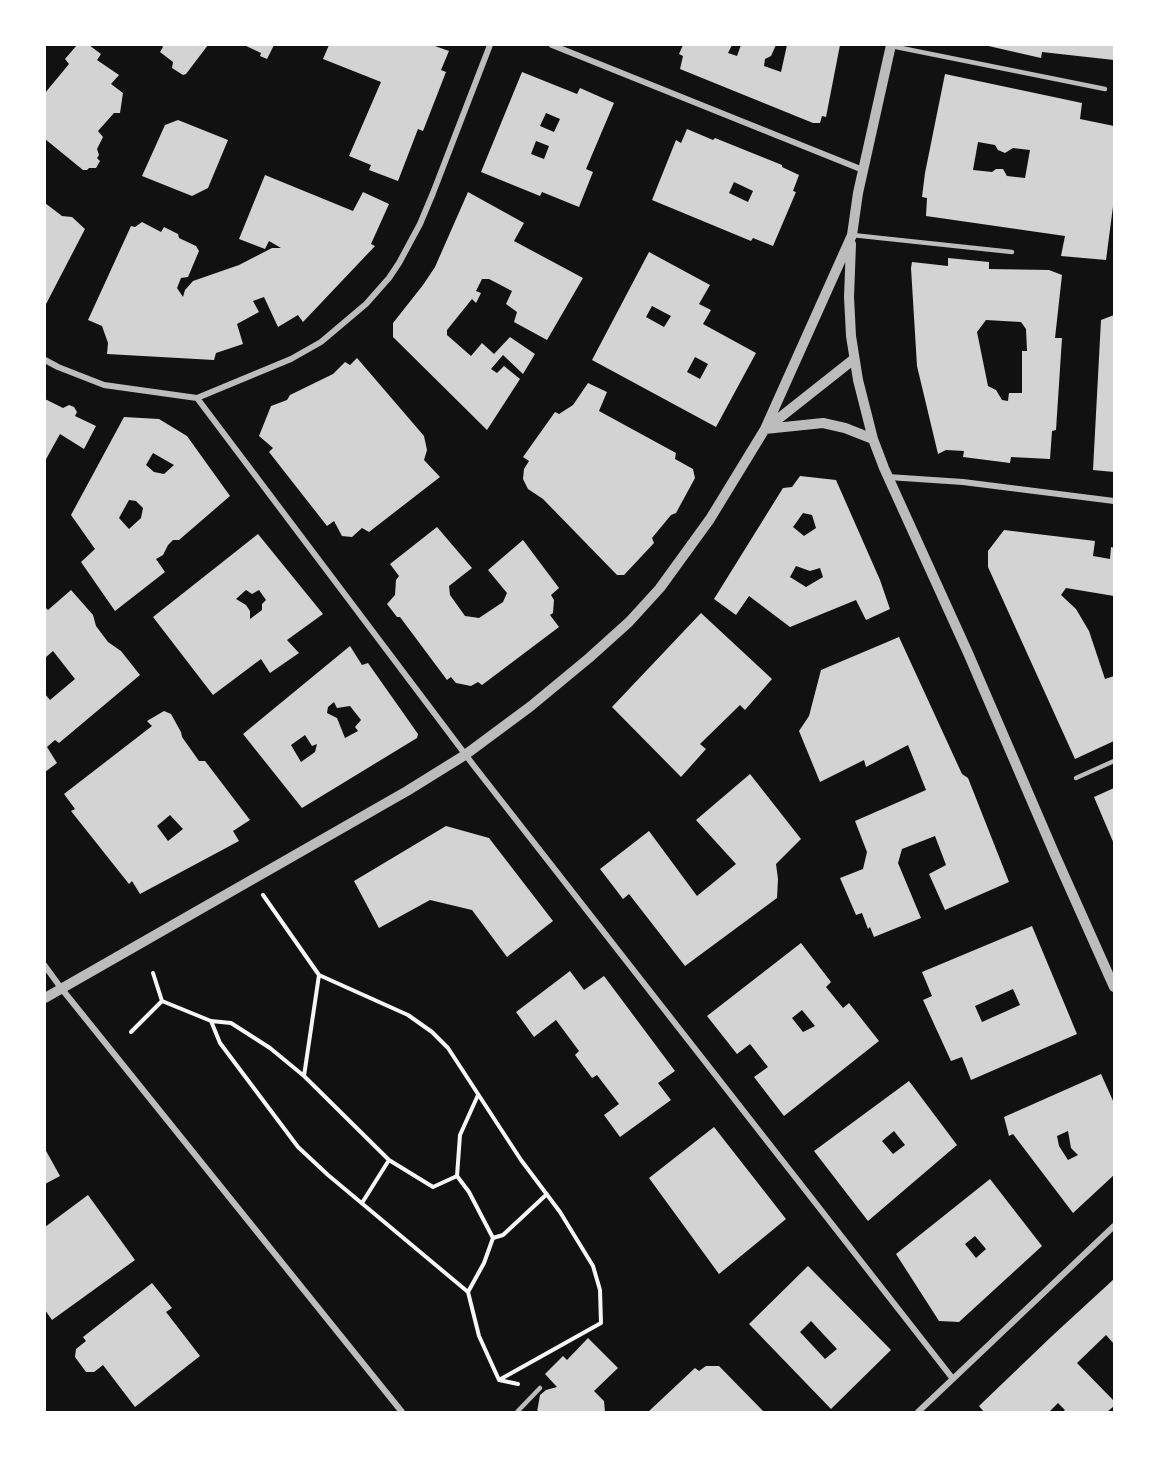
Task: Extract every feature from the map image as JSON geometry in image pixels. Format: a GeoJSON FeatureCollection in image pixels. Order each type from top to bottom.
{"type":"FeatureCollection","features":[{"type":"Feature","properties":{"kind":"street"},"geometry":{"type":"LineString","coordinates":[[45,360],[104,385],[197,398],[308,350],[351,318],[388,278],[420,224],[490,45]]}},
{"type":"Feature","properties":{"kind":"street"},"geometry":{"type":"LineString","coordinates":[[552,45],[862,170]]}},
{"type":"Feature","properties":{"kind":"street"},"geometry":{"type":"LineString","coordinates":[[891,46],[862,170],[852,235],[849,297],[854,359],[862,400],[873,440],[888,477],[968,653],[1114,987]]}},
{"type":"Feature","properties":{"kind":"street"},"geometry":{"type":"LineString","coordinates":[[45,998],[408,791],[465,755],[531,706],[589,658],[645,604],[674,570],[765,429],[852,235]]}},
{"type":"Feature","properties":{"kind":"street"},"geometry":{"type":"LineString","coordinates":[[765,429],[854,359]]}},
{"type":"Feature","properties":{"kind":"street"},"geometry":{"type":"LineString","coordinates":[[197,398],[465,755],[953,1379]]}},
{"type":"Feature","properties":{"kind":"street"},"geometry":{"type":"LineString","coordinates":[[765,429],[824,423],[845,428],[873,440]]}},
{"type":"Feature","properties":{"kind":"street"},"geometry":{"type":"LineString","coordinates":[[888,477],[963,482],[1114,501]]}},
{"type":"Feature","properties":{"kind":"street"},"geometry":{"type":"LineString","coordinates":[[45,966],[402,1412]]}},
{"type":"Feature","properties":{"kind":"street"},"geometry":{"type":"LineString","coordinates":[[918,1412],[1114,1226]]}},
{"type":"Feature","properties":{"kind":"lane"},"geometry":{"type":"LineString","coordinates":[[891,46],[1105,89]]}},
{"type":"Feature","properties":{"kind":"lane"},"geometry":{"type":"LineString","coordinates":[[852,235],[1012,252]]}},
{"type":"Feature","properties":{"kind":"lane"},"geometry":{"type":"LineString","coordinates":[[1076,778],[1114,761]]}},
{"type":"Feature","properties":{"kind":"lane"},"geometry":{"type":"LineString","coordinates":[[517,1412],[540,1388]]}},
{"type":"Feature","properties":{"kind":"path"},"geometry":{"type":"LineString","coordinates":[[252,879],[319,975],[408,1016],[432,1032],[448,1048],[593,1266],[600,1290],[602,1323],[499,1380]]}},
{"type":"Feature","properties":{"kind":"path"},"geometry":{"type":"LineString","coordinates":[[153,973],[162,1001]]}},
{"type":"Feature","properties":{"kind":"path"},"geometry":{"type":"LineString","coordinates":[[304,1076],[319,975]]}},
{"type":"Feature","properties":{"kind":"path"},"geometry":{"type":"LineString","coordinates":[[162,1001],[212,1021],[231,1023],[270,1048],[304,1076],[389,1160],[433,1187],[457,1176]]}},
{"type":"Feature","properties":{"kind":"path"},"geometry":{"type":"LineString","coordinates":[[131,1032],[162,1001]]}},
{"type":"Feature","properties":{"kind":"path"},"geometry":{"type":"LineString","coordinates":[[212,1021],[220,1043],[298,1147],[468,1292],[479,1336],[499,1380]]}},
{"type":"Feature","properties":{"kind":"path"},"geometry":{"type":"LineString","coordinates":[[468,1292],[484,1263],[493,1238],[469,1192],[457,1176],[460,1135],[478,1094]]}},
{"type":"Feature","properties":{"kind":"path"},"geometry":{"type":"LineString","coordinates":[[362,1203],[389,1160]]}},
{"type":"Feature","properties":{"kind":"path"},"geometry":{"type":"LineString","coordinates":[[493,1238],[503,1235],[547,1194]]}},
{"type":"Feature","properties":{"kind":"path"},"geometry":{"type":"LineString","coordinates":[[499,1380],[540,1388]]}},
{"type":"Feature","properties":{"kind":"building"},"geometry":{"type":"Polygon","coordinates":[[[77,45],[89,45],[101,54],[97,60],[119,75],[111,84],[123,93],[120,113],[114,113],[98,131],[103,137],[97,149],[99,155],[97,158],[100,161],[96,168],[87,170],[83,170],[45,139],[45,93],[69,64],[65,59],[77,45]]]}},
{"type":"Feature","properties":{"kind":"building"},"geometry":{"type":"Polygon","coordinates":[[[161,45],[208,45],[183,75],[172,68],[173,62],[160,52],[163,47],[161,45]]]}},
{"type":"Feature","properties":{"kind":"building"},"geometry":{"type":"Polygon","coordinates":[[[244,45],[274,45],[267,59],[260,56],[261,53],[244,45]]]}},
{"type":"Feature","properties":{"kind":"building"},"geometry":{"type":"Polygon","coordinates":[[[329,45],[432,45],[449,51],[441,70],[446,72],[423,131],[418,129],[398,181],[369,170],[371,165],[349,156],[381,82],[323,59],[329,45]]]}},
{"type":"Feature","properties":{"kind":"building"},"geometry":{"type":"Polygon","coordinates":[[[683,45],[732,45],[728,53],[737,56],[741,45],[776,45],[771,56],[765,59],[764,66],[781,72],[787,45],[840,45],[826,117],[822,116],[820,123],[813,123],[680,69],[683,56],[679,54],[683,45]]]}},
{"type":"Feature","properties":{"kind":"building"},"geometry":{"type":"Polygon","coordinates":[[[984,45],[1114,45],[1114,60],[1042,52],[1041,58],[984,45]]]}},
{"type":"Feature","properties":{"kind":"building"},"geometry":{"type":"Polygon","coordinates":[[[522,72],[577,94],[580,88],[614,103],[586,169],[593,172],[579,207],[542,192],[540,196],[481,172],[522,72]],[[546,113],[540,126],[554,132],[560,119],[546,113]],[[536,141],[531,154],[544,159],[549,146],[536,141]]]}},
{"type":"Feature","properties":{"kind":"building"},"geometry":{"type":"Polygon","coordinates":[[[945,74],[1082,103],[1080,119],[1114,126],[1114,199],[1106,260],[1061,256],[1065,236],[926,216],[927,198],[922,197],[945,74]],[[978,142],[973,170],[992,172],[996,169],[1003,169],[1007,176],[1025,178],[1030,150],[1013,148],[1005,153],[998,150],[995,145],[978,142]]]}},
{"type":"Feature","properties":{"kind":"building"},"geometry":{"type":"Polygon","coordinates":[[[178,120],[228,140],[208,188],[192,196],[142,176],[165,125],[178,120]]]}},
{"type":"Feature","properties":{"kind":"building"},"geometry":{"type":"Polygon","coordinates":[[[687,129],[782,165],[799,175],[793,191],[796,192],[773,246],[753,238],[751,241],[652,200],[676,140],[681,143],[687,129]],[[734,182],[729,193],[748,202],[753,191],[734,182]]]}},
{"type":"Feature","properties":{"kind":"building"},"geometry":{"type":"Polygon","coordinates":[[[265,175],[353,211],[363,192],[389,204],[371,244],[375,246],[303,322],[298,315],[278,327],[264,297],[253,301],[259,312],[237,324],[243,344],[216,353],[214,360],[107,354],[108,343],[102,326],[88,320],[131,226],[135,227],[142,222],[161,232],[164,227],[178,234],[179,238],[196,246],[199,251],[188,277],[181,278],[177,288],[183,297],[185,290],[193,281],[239,265],[272,248],[281,248],[269,241],[265,249],[239,239],[265,175]]]}},
{"type":"Feature","properties":{"kind":"building"},"geometry":{"type":"Polygon","coordinates":[[[468,192],[524,223],[514,241],[583,278],[547,340],[514,322],[517,312],[506,304],[512,291],[489,279],[482,279],[476,291],[481,293],[476,303],[472,299],[447,330],[447,335],[471,356],[482,343],[494,354],[510,337],[535,354],[523,374],[503,355],[491,369],[497,373],[504,366],[520,379],[487,430],[393,337],[393,323],[435,267],[468,192]]]}},
{"type":"Feature","properties":{"kind":"building"},"geometry":{"type":"Polygon","coordinates":[[[45,203],[62,216],[72,217],[85,229],[45,306],[45,203]]]}},
{"type":"Feature","properties":{"kind":"building"},"geometry":{"type":"Polygon","coordinates":[[[649,252],[710,285],[699,304],[711,310],[703,324],[756,353],[716,427],[592,360],[649,252]],[[652,306],[646,317],[664,327],[671,316],[652,306]],[[695,357],[687,372],[700,379],[708,364],[695,357]]]}},
{"type":"Feature","properties":{"kind":"building"},"geometry":{"type":"Polygon","coordinates":[[[948,258],[989,262],[989,269],[1049,270],[1062,275],[1055,338],[1062,338],[1056,430],[1052,431],[1050,459],[1011,457],[1010,463],[963,457],[964,451],[946,450],[938,454],[917,366],[911,268],[912,262],[948,266],[948,258]],[[986,320],[977,332],[988,386],[996,390],[1002,400],[1008,401],[1009,393],[1022,393],[1022,351],[1027,351],[1026,329],[1021,322],[986,320]]]}},
{"type":"Feature","properties":{"kind":"building"},"geometry":{"type":"Polygon","coordinates":[[[1114,315],[1114,472],[1093,470],[1101,320],[1114,315]]]}},
{"type":"Feature","properties":{"kind":"building"},"geometry":{"type":"Polygon","coordinates":[[[357,358],[424,436],[427,450],[424,460],[440,477],[369,532],[362,528],[352,537],[342,536],[334,521],[327,526],[269,452],[273,448],[259,436],[271,406],[287,400],[290,395],[333,374],[345,362],[350,365],[357,358]]]}},
{"type":"Feature","properties":{"kind":"building"},"geometry":{"type":"Polygon","coordinates":[[[588,383],[607,392],[599,411],[676,453],[675,459],[693,469],[695,478],[676,513],[671,515],[652,538],[654,543],[624,575],[617,575],[543,499],[528,489],[523,479],[524,469],[529,461],[523,457],[555,412],[559,414],[573,405],[588,383]]]}},
{"type":"Feature","properties":{"kind":"building"},"geometry":{"type":"Polygon","coordinates":[[[45,399],[63,408],[69,405],[74,407],[77,412],[75,416],[96,426],[84,449],[60,434],[45,461],[45,399]]]}},
{"type":"Feature","properties":{"kind":"building"},"geometry":{"type":"Polygon","coordinates":[[[124,417],[159,419],[187,436],[230,496],[179,540],[173,540],[168,545],[163,555],[156,559],[165,572],[115,611],[81,562],[95,549],[71,515],[124,417]],[[153,453],[146,465],[154,472],[164,474],[174,465],[153,453]],[[129,500],[119,518],[129,529],[141,518],[143,508],[136,501],[129,500]]]}},
{"type":"Feature","properties":{"kind":"building"},"geometry":{"type":"Polygon","coordinates":[[[800,476],[836,480],[880,580],[890,609],[866,620],[856,600],[790,627],[749,596],[736,615],[714,599],[783,488],[792,487],[800,476]],[[803,513],[793,527],[804,536],[816,528],[812,515],[803,513]],[[796,566],[790,577],[806,587],[823,577],[820,568],[810,571],[796,566]]]}},
{"type":"Feature","properties":{"kind":"building"},"geometry":{"type":"Polygon","coordinates":[[[437,527],[472,568],[449,586],[450,595],[465,616],[479,618],[503,602],[507,593],[488,570],[523,540],[559,588],[551,595],[554,600],[553,613],[550,615],[559,627],[482,685],[478,682],[471,686],[456,683],[451,677],[447,680],[400,617],[397,617],[387,604],[395,595],[396,580],[399,576],[390,564],[437,527]]]}},
{"type":"Feature","properties":{"kind":"building"},"geometry":{"type":"Polygon","coordinates":[[[1004,530],[1095,541],[1093,556],[1110,559],[1111,547],[1114,548],[1114,596],[1066,588],[1061,595],[1076,609],[1089,631],[1105,679],[1114,676],[1114,741],[1075,759],[988,567],[988,551],[1004,530]]]}},
{"type":"Feature","properties":{"kind":"building"},"geometry":{"type":"Polygon","coordinates":[[[258,534],[323,614],[287,640],[299,653],[270,673],[261,659],[213,695],[153,617],[258,534]],[[246,590],[236,599],[246,605],[250,611],[250,619],[262,610],[262,604],[266,600],[259,590],[252,594],[246,590]]]}},
{"type":"Feature","properties":{"kind":"building"},"geometry":{"type":"Polygon","coordinates":[[[71,590],[93,615],[96,626],[108,642],[121,651],[140,675],[59,743],[55,740],[47,747],[57,763],[45,772],[45,694],[50,700],[75,679],[53,651],[45,658],[45,607],[48,610],[71,590]]]}},
{"type":"Feature","properties":{"kind":"building"},"geometry":{"type":"Polygon","coordinates":[[[701,613],[772,679],[745,710],[740,705],[700,744],[706,749],[681,777],[612,707],[701,613]]]}},
{"type":"Feature","properties":{"kind":"building"},"geometry":{"type":"Polygon","coordinates":[[[899,637],[962,774],[968,778],[1009,882],[945,910],[929,874],[946,865],[935,836],[902,849],[898,863],[921,918],[874,937],[862,913],[856,915],[840,878],[863,869],[867,852],[855,821],[926,790],[908,745],[866,767],[864,760],[820,782],[799,731],[809,716],[821,670],[899,637]]]}},
{"type":"Feature","properties":{"kind":"building"},"geometry":{"type":"Polygon","coordinates":[[[350,646],[362,665],[368,663],[418,734],[417,738],[302,808],[243,734],[350,646]],[[334,702],[328,707],[327,713],[337,718],[345,738],[358,731],[355,727],[361,720],[350,706],[337,708],[334,702]],[[305,735],[291,745],[301,762],[315,752],[317,744],[312,746],[305,735]]]}},
{"type":"Feature","properties":{"kind":"building"},"geometry":{"type":"Polygon","coordinates":[[[164,711],[171,714],[182,737],[199,761],[205,761],[250,820],[233,831],[239,841],[140,894],[132,881],[129,884],[71,811],[75,809],[64,794],[152,726],[147,721],[164,711]],[[170,815],[157,826],[168,841],[183,829],[170,815]]]}},
{"type":"Feature","properties":{"kind":"building"},"geometry":{"type":"Polygon","coordinates":[[[750,774],[801,839],[776,864],[777,898],[685,966],[629,894],[623,899],[600,869],[649,831],[697,896],[736,864],[696,820],[750,774]]]}},
{"type":"Feature","properties":{"kind":"building"},"geometry":{"type":"Polygon","coordinates":[[[1114,788],[1114,844],[1094,797],[1114,788]]]}},
{"type":"Feature","properties":{"kind":"building"},"geometry":{"type":"Polygon","coordinates":[[[446,826],[489,838],[553,921],[507,957],[472,910],[430,900],[379,928],[354,881],[446,826]]]}},
{"type":"Feature","properties":{"kind":"building"},"geometry":{"type":"Polygon","coordinates":[[[1032,926],[1077,1034],[971,1080],[962,1057],[951,1061],[923,1000],[932,996],[922,972],[1032,926]],[[1013,989],[975,1006],[982,1022],[1020,1005],[1013,989]]]}},
{"type":"Feature","properties":{"kind":"building"},"geometry":{"type":"Polygon","coordinates":[[[801,943],[831,982],[826,987],[843,1008],[849,1003],[879,1041],[784,1116],[754,1077],[768,1067],[750,1044],[737,1054],[707,1016],[801,943]],[[802,1010],[792,1018],[803,1032],[815,1026],[802,1010]]]}},
{"type":"Feature","properties":{"kind":"building"},"geometry":{"type":"Polygon","coordinates":[[[570,971],[584,990],[604,976],[675,1071],[658,1083],[671,1100],[620,1137],[604,1115],[619,1104],[597,1075],[592,1078],[575,1055],[579,1051],[556,1020],[534,1037],[516,1012],[570,971]]]}},
{"type":"Feature","properties":{"kind":"building"},"geometry":{"type":"Polygon","coordinates":[[[1101,1074],[1114,1103],[1114,1175],[1073,1213],[1013,1134],[1009,1136],[1004,1117],[1101,1074]],[[1068,1131],[1057,1136],[1059,1146],[1068,1160],[1078,1155],[1071,1148],[1068,1131]]]}},
{"type":"Feature","properties":{"kind":"building"},"geometry":{"type":"Polygon","coordinates":[[[909,1081],[957,1145],[868,1221],[814,1151],[909,1081]],[[894,1131],[882,1141],[893,1154],[905,1145],[894,1131]]]}},
{"type":"Feature","properties":{"kind":"building"},"geometry":{"type":"Polygon","coordinates":[[[714,1127],[786,1219],[719,1274],[649,1178],[714,1127]]]}},
{"type":"Feature","properties":{"kind":"building"},"geometry":{"type":"Polygon","coordinates":[[[45,1149],[60,1176],[45,1184],[45,1149]]]}},
{"type":"Feature","properties":{"kind":"building"},"geometry":{"type":"Polygon","coordinates":[[[990,1179],[1042,1246],[959,1322],[939,1321],[896,1254],[990,1179]],[[975,1236],[965,1244],[976,1258],[986,1249],[975,1236]]]}},
{"type":"Feature","properties":{"kind":"building"},"geometry":{"type":"Polygon","coordinates":[[[88,1195],[135,1260],[52,1320],[45,1310],[45,1227],[88,1195]]]}},
{"type":"Feature","properties":{"kind":"building"},"geometry":{"type":"Polygon","coordinates":[[[808,1266],[891,1350],[831,1409],[749,1324],[808,1266]],[[811,1321],[800,1332],[825,1359],[837,1349],[811,1321]]]}},
{"type":"Feature","properties":{"kind":"building"},"geometry":{"type":"Polygon","coordinates":[[[1114,1279],[1114,1344],[1106,1335],[1077,1363],[1114,1401],[1114,1406],[1107,1412],[1062,1412],[1065,1410],[1058,1403],[1049,1412],[984,1412],[979,1406],[1114,1279]]]}},
{"type":"Feature","properties":{"kind":"building"},"geometry":{"type":"Polygon","coordinates":[[[152,1283],[172,1308],[166,1312],[200,1356],[135,1407],[103,1365],[94,1372],[86,1372],[75,1357],[76,1349],[86,1341],[83,1337],[152,1283]]]}},
{"type":"Feature","properties":{"kind":"building"},"geometry":{"type":"Polygon","coordinates":[[[588,1338],[618,1368],[594,1391],[604,1401],[605,1412],[537,1412],[540,1395],[546,1390],[557,1387],[545,1374],[563,1356],[567,1360],[588,1338]]]}},
{"type":"Feature","properties":{"kind":"building"},"geometry":{"type":"Polygon","coordinates":[[[706,1366],[719,1366],[764,1412],[648,1412],[695,1368],[699,1371],[706,1366]]]}}]}
